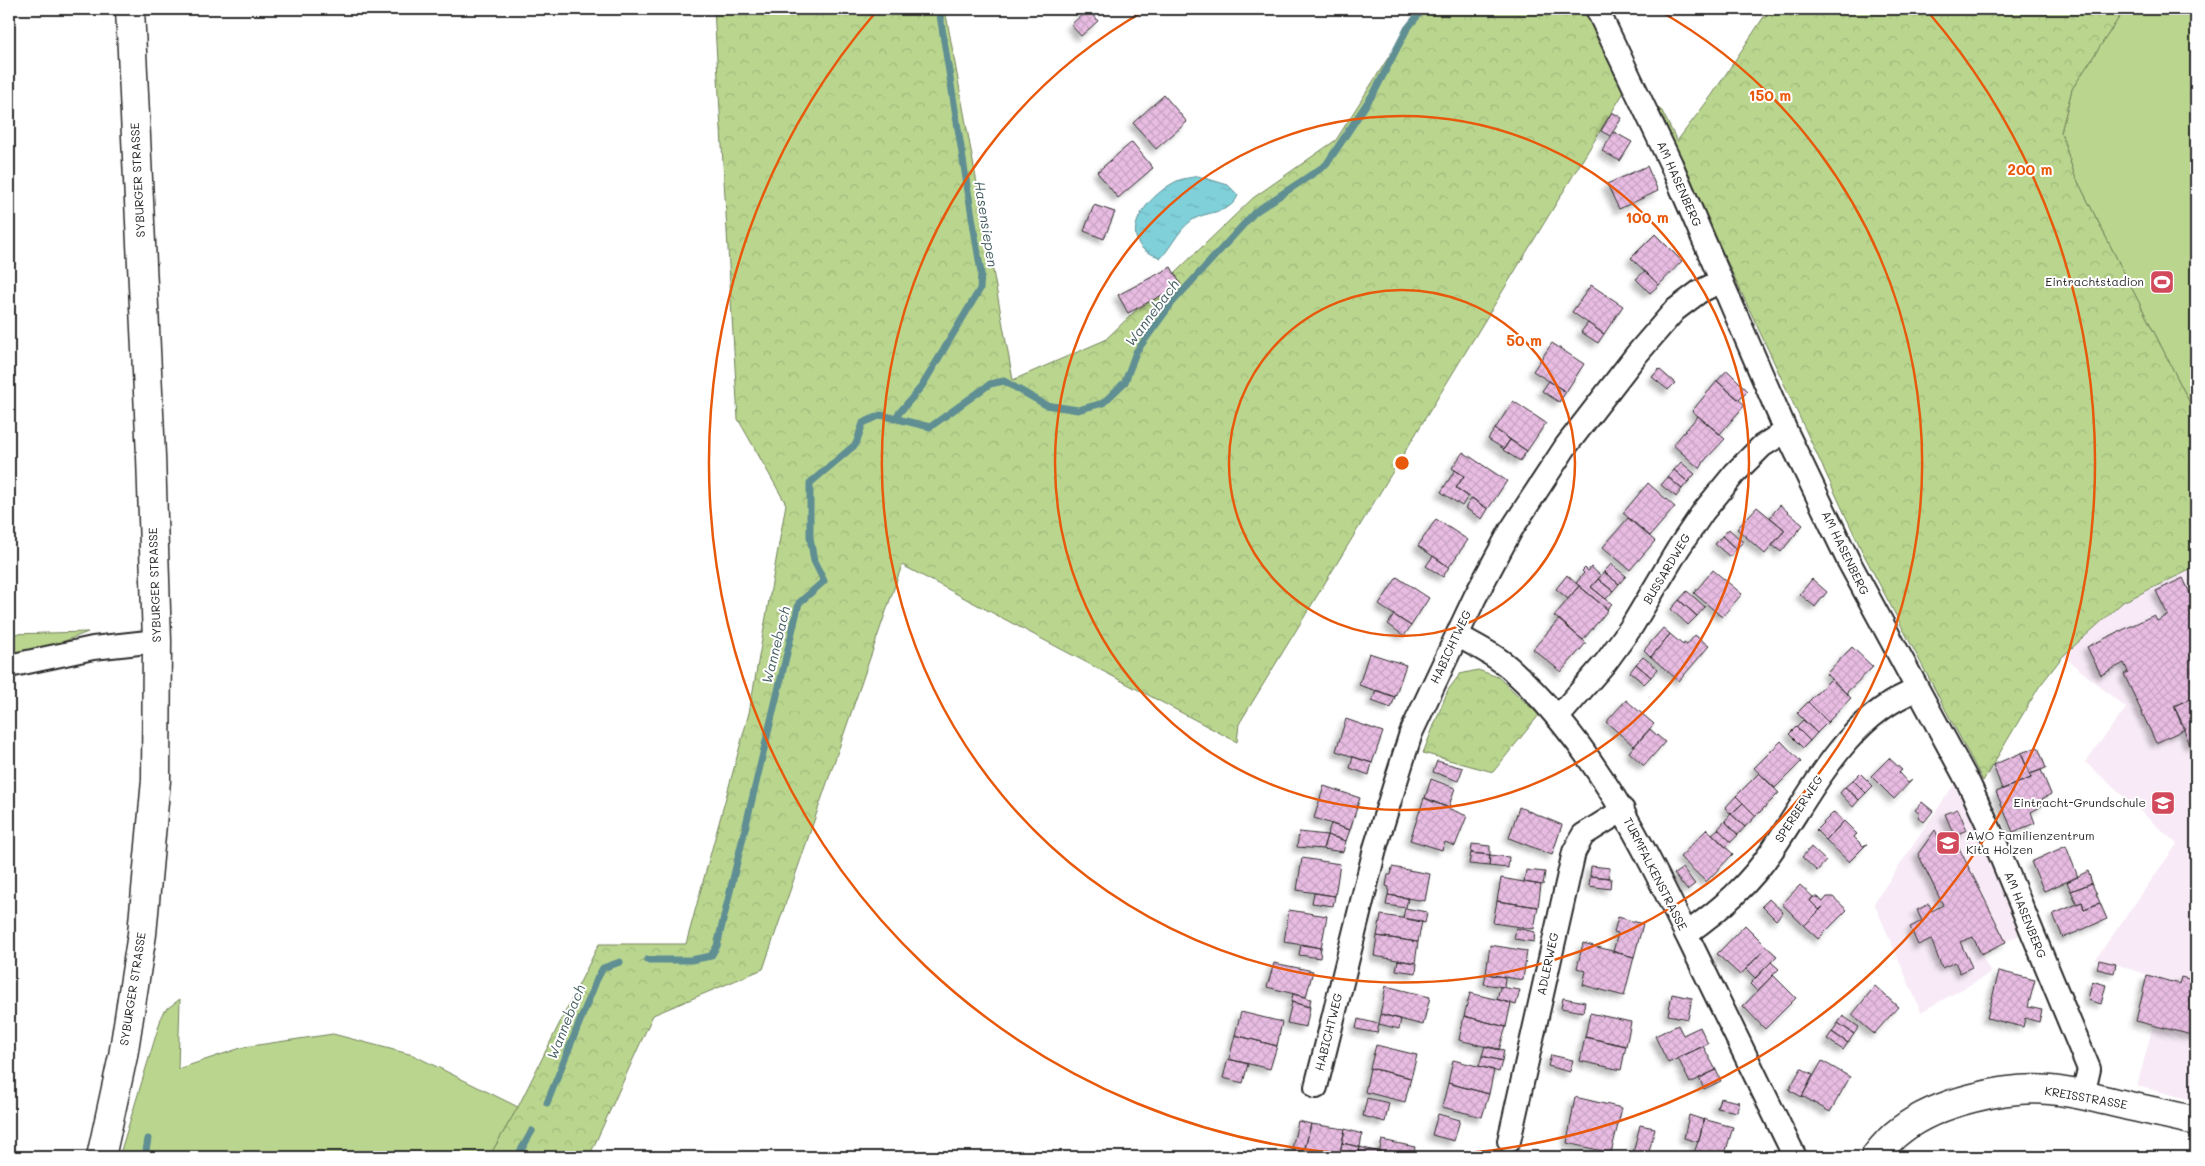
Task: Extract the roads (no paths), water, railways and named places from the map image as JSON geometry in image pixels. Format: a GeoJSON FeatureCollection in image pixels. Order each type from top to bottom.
{"type":"FeatureCollection","features":[{"type":"Feature","properties":{"kind":"street","name":"SYBURGER STRASSE"},"geometry":{"type":"LineString","coordinates":[[101,1157],[123,1056],[142,934],[156,780],[157,641],[152,456],[130,9]]}},
{"type":"Feature","properties":{"kind":"street","name":"AM HASENBERG"},"geometry":{"type":"LineString","coordinates":[[1597,9],[1672,164],[1786,431],[1848,560],[1969,784],[1987,823],[2089,1069],[2083,1095]]}},
{"type":"Feature","properties":{"kind":"street","name":"HABICHTWEG"},"geometry":{"type":"LineString","coordinates":[[1316,1087],[1376,845],[1411,733],[1475,597],[1511,530],[1566,446],[1637,354],[1676,310],[1700,292],[1721,281]]}},
{"type":"Feature","properties":{"kind":"street","name":"BUSSARDWEG"},"geometry":{"type":"LineString","coordinates":[[1558,717],[1600,668],[1632,626],[1678,549],[1703,512],[1735,473],[1762,446],[1786,431]]}},
{"type":"Feature","properties":{"kind":"street","name":"TURMFALKENSTRASSE"},"geometry":{"type":"LineString","coordinates":[[1458,635],[1511,669],[1558,717],[1571,731],[1623,810],[1795,1157]]}},
{"type":"Feature","properties":{"kind":"street"},"geometry":{"type":"LineString","coordinates":[[9,666],[93,648],[157,641]]}},
{"type":"Feature","properties":{"kind":"street","name":"SPERBERWEG"},"geometry":{"type":"LineString","coordinates":[[1686,934],[1719,911],[1746,883],[1772,850],[1818,779],[1860,727],[1900,696],[1917,690]]}},
{"type":"Feature","properties":{"kind":"street","name":"ADLERWEG"},"geometry":{"type":"LineString","coordinates":[[1509,1141],[1574,852],[1583,835],[1623,810]]}},
{"type":"Feature","properties":{"kind":"street","name":"KREISSTRASSE"},"geometry":{"type":"LineString","coordinates":[[1874,1157],[1901,1130],[1909,1125],[1952,1105],[1979,1096],[2016,1089],[2050,1090],[2083,1095],[2196,1120]]}},
{"type":"Feature","properties":{"kind":"water"},"geometry":{"type":"Polygon","coordinates":[[[1198,176],[1228,185],[1238,195],[1235,201],[1227,208],[1192,220],[1161,258],[1143,249],[1137,240],[1135,230],[1143,211],[1158,193],[1167,187],[1175,182],[1198,176]]]}},
{"type":"Feature","properties":{"kind":"waterway","name":"Hasensiepen"},"geometry":{"type":"LineString","coordinates":[[894,419],[922,386],[980,289],[981,273],[939,9]]}},
{"type":"Feature","properties":{"kind":"waterway","name":"Wannebach"},"geometry":{"type":"LineString","coordinates":[[647,960],[691,960],[711,956],[717,946],[799,603],[824,581],[814,561],[810,537],[810,483],[856,444],[863,423],[881,415],[930,427],[990,384],[1004,381],[1046,405],[1078,410],[1103,403],[1125,382],[1136,352],[1172,303],[1255,212],[1326,165],[1375,91],[1407,29],[1423,9]]}},
{"type":"Feature","properties":{"kind":"waterway","name":"Wannebach"},"geometry":{"type":"LineString","coordinates":[[547,1103],[597,979],[603,968],[620,962]]}},
{"type":"Feature","properties":{"kind":"waterway","name":"Wannebach"},"geometry":{"type":"LineString","coordinates":[[517,1157],[532,1131]]}},
{"type":"Feature","properties":{"kind":"waterway"},"geometry":{"type":"LineString","coordinates":[[145,1157],[148,1139]]}},
{"type":"Feature","properties":{"kind":"place","name":"Eintrachtstadion"},"geometry":{"type":"Point","coordinates":[2162,282]}},
{"type":"Feature","properties":{"kind":"place","name":"Eintracht-Grundschule"},"geometry":{"type":"Point","coordinates":[2163,803]}},
{"type":"Feature","properties":{"kind":"place","name":"AWO Familienzentrum Kita Holzen"},"geometry":{"type":"Point","coordinates":[1948,843]}}]}
